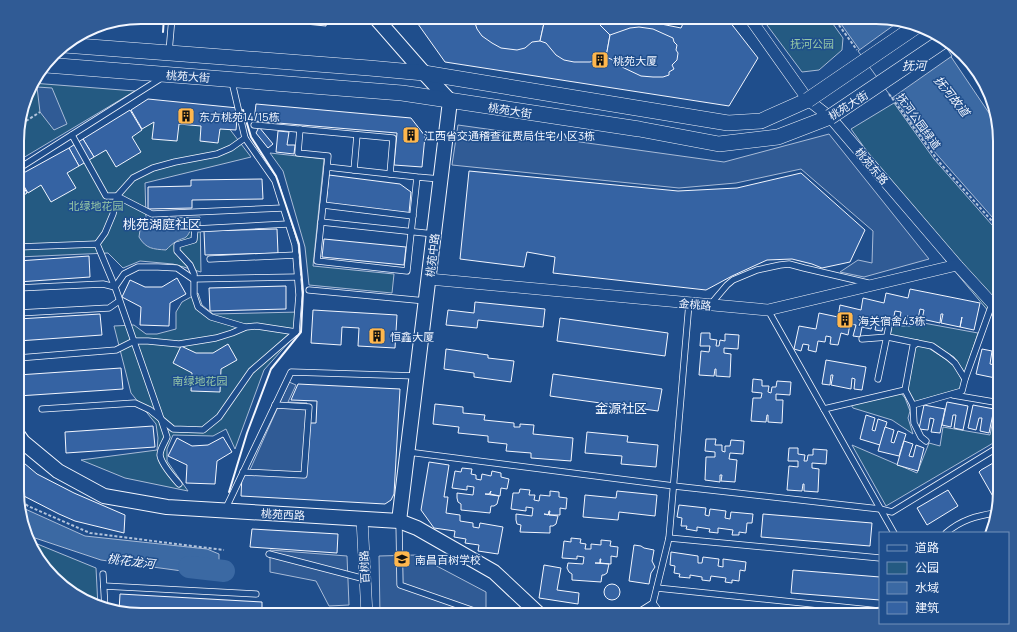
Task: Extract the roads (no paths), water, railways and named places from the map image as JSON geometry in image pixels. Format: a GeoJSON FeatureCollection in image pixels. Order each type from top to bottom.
{"type":"FeatureCollection","features":[{"type":"Feature","properties":{"kind":"main road","name":"桃苑大街"},"geometry":{"type":"LineString","coordinates":[[75,45],[424,73],[728,123],[761,121],[808,100],[913,30]]}},
{"type":"Feature","properties":{"kind":"main road","name":"桃苑大街"},"geometry":{"type":"LineString","coordinates":[[52,65],[402,93],[638,129],[719,144],[778,137],[830,117],[940,43]]}},
{"type":"Feature","properties":{"kind":"street"},"geometry":{"type":"LineString","coordinates":[[381,24],[450,101]]}},
{"type":"Feature","properties":{"kind":"street","name":"桃苑东路"},"geometry":{"type":"LineString","coordinates":[[753,24],[808,100],[830,117],[993,305]]}},
{"type":"Feature","properties":{"kind":"street","name":"桃苑中路"},"geometry":{"type":"LineString","coordinates":[[399,521],[450,101]]}},
{"type":"Feature","properties":{"kind":"street","name":"金桃路"},"geometry":{"type":"LineString","coordinates":[[429,279],[768,310],[957,265]]}},
{"type":"Feature","properties":{"kind":"street","name":"桃苑西路"},"geometry":{"type":"LineString","coordinates":[[24,443],[58,471],[104,496],[167,507],[399,521],[416,528],[494,572],[533,608]]}},
{"type":"Feature","properties":{"kind":"street","name":"百树路"},"geometry":{"type":"LineString","coordinates":[[362,519],[366,608]]}},
{"type":"Feature","properties":{"kind":"lane"},"geometry":{"type":"LineString","coordinates":[[169,53],[171,24]]}},
{"type":"Feature","properties":{"kind":"lane"},"geometry":{"type":"LineString","coordinates":[[24,165],[168,74]]}},
{"type":"Feature","properties":{"kind":"lane"},"geometry":{"type":"LineString","coordinates":[[42,409],[135,403],[150,410],[173,429],[203,430],[219,417],[251,371],[296,332],[299,294],[295,245],[275,181],[245,138],[232,79]]}},
{"type":"Feature","properties":{"kind":"lane"},"geometry":{"type":"LineString","coordinates":[[254,125],[393,138],[390,174]]}},
{"type":"Feature","properties":{"kind":"lane"},"geometry":{"type":"LineString","coordinates":[[300,129],[298,153],[328,156],[317,261],[407,271],[417,177]]}},
{"type":"Feature","properties":{"kind":"lane"},"geometry":{"type":"LineString","coordinates":[[72,135],[106,196],[118,196],[152,214],[283,208]]}},
{"type":"Feature","properties":{"kind":"lane"},"geometry":{"type":"LineString","coordinates":[[354,170],[357,135]]}},
{"type":"Feature","properties":{"kind":"lane"},"geometry":{"type":"LineString","coordinates":[[24,247],[97,244],[105,234],[118,196],[133,178],[153,168],[217,154],[231,148],[245,138]]}},
{"type":"Feature","properties":{"kind":"lane"},"geometry":{"type":"LineString","coordinates":[[327,167],[441,179]]}},
{"type":"Feature","properties":{"kind":"lane"},"geometry":{"type":"LineString","coordinates":[[323,205],[413,216]]}},
{"type":"Feature","properties":{"kind":"lane"},"geometry":{"type":"LineString","coordinates":[[321,222],[434,234]]}},
{"type":"Feature","properties":{"kind":"lane"},"geometry":{"type":"LineString","coordinates":[[246,327],[212,317],[198,308],[194,295],[194,274],[190,265],[176,251],[177,245],[194,240],[195,229],[288,224]]}},
{"type":"Feature","properties":{"kind":"lane"},"geometry":{"type":"LineString","coordinates":[[97,244],[115,287],[167,437],[160,455],[164,466],[178,484]]}},
{"type":"Feature","properties":{"kind":"lane"},"geometry":{"type":"LineString","coordinates":[[210,259],[296,255]]}},
{"type":"Feature","properties":{"kind":"lane"},"geometry":{"type":"LineString","coordinates":[[710,305],[733,280],[769,266],[789,264],[874,285]]}},
{"type":"Feature","properties":{"kind":"lane"},"geometry":{"type":"LineString","coordinates":[[115,287],[124,274],[138,267],[177,268],[193,279],[298,277]]}},
{"type":"Feature","properties":{"kind":"lane"},"geometry":{"type":"LineString","coordinates":[[24,288],[103,284],[115,287]]}},
{"type":"Feature","properties":{"kind":"lane"},"geometry":{"type":"LineString","coordinates":[[309,290],[426,301]]}},
{"type":"Feature","properties":{"kind":"lane"},"geometry":{"type":"LineString","coordinates":[[24,313],[109,308],[119,301]]}},
{"type":"Feature","properties":{"kind":"lane"},"geometry":{"type":"LineString","coordinates":[[645,608],[653,603],[669,538],[689,303]]}},
{"type":"Feature","properties":{"kind":"lane"},"geometry":{"type":"LineString","coordinates":[[768,310],[893,532]]}},
{"type":"Feature","properties":{"kind":"lane"},"geometry":{"type":"LineString","coordinates":[[913,405],[962,391],[965,379],[993,315]]}},
{"type":"Feature","properties":{"kind":"lane"},"geometry":{"type":"LineString","coordinates":[[24,358],[116,350],[134,341],[179,344],[216,338],[246,327],[257,326],[296,332]]}},
{"type":"Feature","properties":{"kind":"lane"},"geometry":{"type":"LineString","coordinates":[[878,379],[889,326]]}},
{"type":"Feature","properties":{"kind":"lane"},"geometry":{"type":"LineString","coordinates":[[862,339],[886,338],[932,346],[955,363],[965,379]]}},
{"type":"Feature","properties":{"kind":"lane"},"geometry":{"type":"LineString","coordinates":[[917,343],[913,346],[905,390],[913,405],[914,423],[921,437],[926,440]]}},
{"type":"Feature","properties":{"kind":"lane"},"geometry":{"type":"LineString","coordinates":[[224,511],[291,372],[417,376]]}},
{"type":"Feature","properties":{"kind":"lane"},"geometry":{"type":"LineString","coordinates":[[824,409],[905,390]]}},
{"type":"Feature","properties":{"kind":"lane"},"geometry":{"type":"LineString","coordinates":[[950,395],[993,403]]}},
{"type":"Feature","properties":{"kind":"lane"},"geometry":{"type":"LineString","coordinates":[[243,472],[304,475],[308,407],[275,405]]}},
{"type":"Feature","properties":{"kind":"lane"},"geometry":{"type":"LineString","coordinates":[[408,452],[674,486],[880,509],[892,512],[993,450]]}},
{"type":"Feature","properties":{"kind":"lane"},"geometry":{"type":"LineString","coordinates":[[948,532],[964,521],[991,514]]}},
{"type":"Feature","properties":{"kind":"lane"},"geometry":{"type":"LineString","coordinates":[[399,521],[400,585],[466,608]]}},
{"type":"Feature","properties":{"kind":"lane"},"geometry":{"type":"LineString","coordinates":[[669,538],[879,558]]}},
{"type":"Feature","properties":{"kind":"lane"},"geometry":{"type":"LineString","coordinates":[[269,554],[365,579]]}},
{"type":"Feature","properties":{"kind":"lane"},"geometry":{"type":"LineString","coordinates":[[103,574],[105,602]]}},
{"type":"Feature","properties":{"kind":"lane"},"geometry":{"type":"LineString","coordinates":[[104,586],[256,594]]}},
{"type":"Feature","properties":{"kind":"lane"},"geometry":{"type":"LineString","coordinates":[[657,588],[843,608]]}},
{"type":"Feature","properties":{"kind":"lane"},"geometry":{"type":"LineString","coordinates":[[653,603],[657,608]]}},
{"type":"Feature","properties":{"kind":"water","name":"抚河"},"geometry":{"type":"Polygon","coordinates":[[[841,24],[876,24],[906,28],[928,36],[944,46],[990,113],[993,133],[993,218],[925,141],[841,24]]]}},
{"type":"Feature","properties":{"kind":"water"},"geometry":{"type":"Polygon","coordinates":[[[157,220],[174,224],[178,220],[186,224],[190,231],[189,234],[171,245],[166,250],[150,248],[144,244],[139,237],[140,230],[146,224],[157,220]]]}},
{"type":"Feature","properties":{"kind":"water"},"geometry":{"type":"Polygon","coordinates":[[[25,509],[85,536],[207,549],[219,554],[219,576],[101,560],[35,538],[30,529],[25,509]]]}},
{"type":"Feature","properties":{"kind":"waterway","name":"桃花龙河"},"geometry":{"type":"LineString","coordinates":[[189,567],[224,571]]}},
{"type":"Feature","properties":{"kind":"place","name":"桃苑大厦"},"geometry":{"type":"Point","coordinates":[600,60]}},
{"type":"Feature","properties":{"kind":"place","name":"东方桃苑14/15栋"},"geometry":{"type":"Point","coordinates":[186,116]}},
{"type":"Feature","properties":{"kind":"place","name":"江西省交通稽查征费局住宅小区3栋"},"geometry":{"type":"Point","coordinates":[411,135]}},
{"type":"Feature","properties":{"kind":"place","name":"海关宿舍43栋"},"geometry":{"type":"Point","coordinates":[845,320]}},
{"type":"Feature","properties":{"kind":"place","name":"恒鑫大厦"},"geometry":{"type":"Point","coordinates":[377,336]}},
{"type":"Feature","properties":{"kind":"place","name":"南昌百树学校"},"geometry":{"type":"Point","coordinates":[402,559]}},
{"type":"Feature","properties":{"kind":"district","name":"桃苑湖庭社区"},"geometry":{"type":"Point","coordinates":[162,224]}},
{"type":"Feature","properties":{"kind":"district","name":"金源社区"},"geometry":{"type":"Point","coordinates":[621,408]}},
{"type":"Feature","properties":{"kind":"park label","name":"抚河公园"},"geometry":{"type":"Point","coordinates":[812,43]}},
{"type":"Feature","properties":{"kind":"park label","name":"北绿地花园"},"geometry":{"type":"Point","coordinates":[96,205]}},
{"type":"Feature","properties":{"kind":"park label","name":"南绿地花园"},"geometry":{"type":"Point","coordinates":[200,380]}},
{"type":"Feature","properties":{"kind":"water label","name":"抚河故道"},"geometry":{"type":"Point","coordinates":[952,96]}}]}
